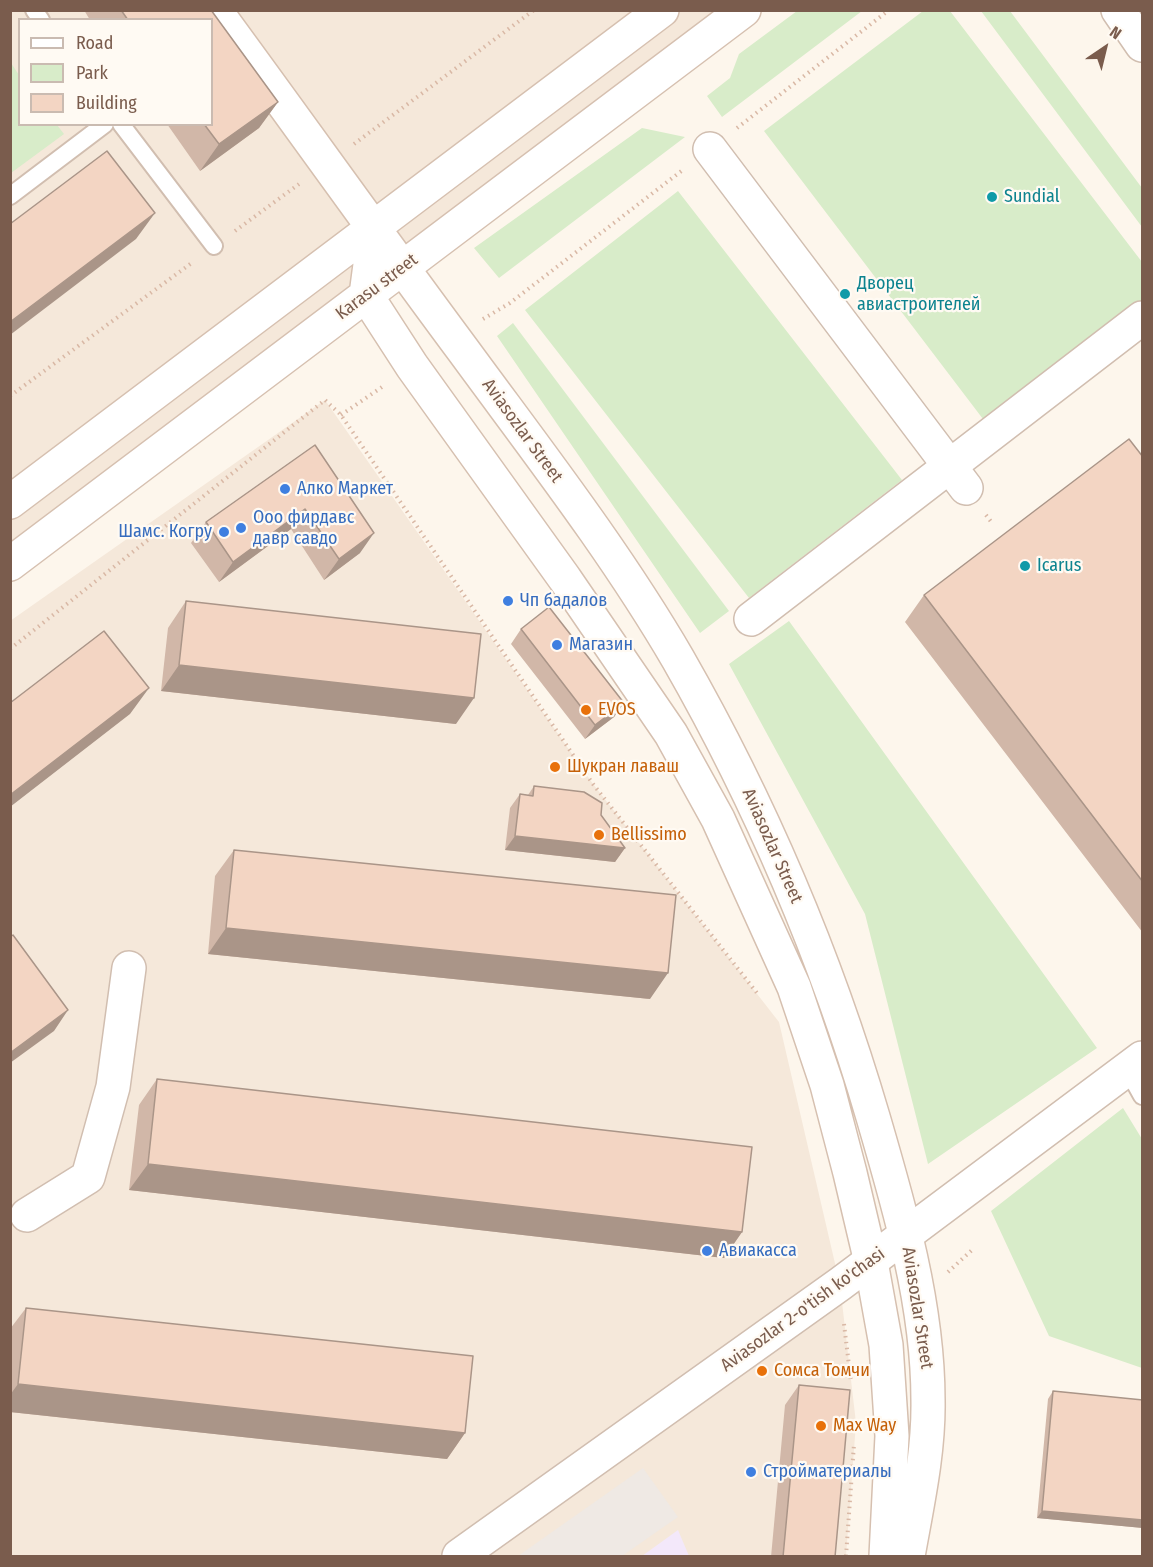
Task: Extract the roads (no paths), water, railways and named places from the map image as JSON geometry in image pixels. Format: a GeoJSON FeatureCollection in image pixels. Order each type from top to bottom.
{"type":"FeatureCollection","features":[{"type":"Feature","properties":{"kind":"main road","name":"Aviasozlar Street"},"geometry":{"type":"LineString","coordinates":[[215,10],[612,555],[675,654],[734,763],[786,874],[854,1050],[905,1236],[921,1316],[928,1405],[927,1433],[908,1557]]}},
{"type":"Feature","properties":{"kind":"main road"},"geometry":{"type":"LineString","coordinates":[[10,502],[662,10]]}},
{"type":"Feature","properties":{"kind":"main road","name":"Karasu street"},"geometry":{"type":"LineString","coordinates":[[10,564],[744,10]]}},
{"type":"Feature","properties":{"kind":"main road"},"geometry":{"type":"LineString","coordinates":[[1118,10],[1143,45]]}},
{"type":"Feature","properties":{"kind":"main road"},"geometry":{"type":"LineString","coordinates":[[710,149],[958,477]]}},
{"type":"Feature","properties":{"kind":"main road"},"geometry":{"type":"LineString","coordinates":[[366,296],[375,227]]}},
{"type":"Feature","properties":{"kind":"main road","name":"Aviasozlar Street"},"geometry":{"type":"LineString","coordinates":[[366,296],[412,366],[565,579],[671,734],[718,819],[759,905],[809,1030],[827,1085],[871,1262],[891,1390],[892,1436],[886,1557]]}},
{"type":"Feature","properties":{"kind":"main road"},"geometry":{"type":"LineString","coordinates":[[751,619],[958,477],[1143,318]]}},
{"type":"Feature","properties":{"kind":"main road"},"geometry":{"type":"LineString","coordinates":[[16,1218],[88,1177],[113,1087],[129,968]]}},
{"type":"Feature","properties":{"kind":"main road","name":"Aviasozlar 2-o'tish ko'chasi"},"geometry":{"type":"LineString","coordinates":[[459,1557],[905,1236],[1137,1074]]}},
{"type":"Feature","properties":{"kind":"lane"},"geometry":{"type":"LineString","coordinates":[[10,196],[102,126]]}},
{"type":"Feature","properties":{"kind":"lane"},"geometry":{"type":"LineString","coordinates":[[123,126],[214,246]]}},
{"type":"Feature","properties":{"kind":"place","name":"Sundial"},"geometry":{"type":"Point","coordinates":[992,197]}},
{"type":"Feature","properties":{"kind":"place","name":"Дворец авиастроителей"},"geometry":{"type":"Point","coordinates":[845,294]}},
{"type":"Feature","properties":{"kind":"place","name":"Алко Маркет"},"geometry":{"type":"Point","coordinates":[285,489]}},
{"type":"Feature","properties":{"kind":"place","name":"Ооо фирдавс давр савдо"},"geometry":{"type":"Point","coordinates":[241,528]}},
{"type":"Feature","properties":{"kind":"place","name":"Шамс. Когру"},"geometry":{"type":"Point","coordinates":[224,532]}},
{"type":"Feature","properties":{"kind":"place","name":"Icarus"},"geometry":{"type":"Point","coordinates":[1025,566]}},
{"type":"Feature","properties":{"kind":"place","name":"Чп бадалов"},"geometry":{"type":"Point","coordinates":[508,601]}},
{"type":"Feature","properties":{"kind":"place","name":"Магазин"},"geometry":{"type":"Point","coordinates":[557,645]}},
{"type":"Feature","properties":{"kind":"place","name":"EVOS"},"geometry":{"type":"Point","coordinates":[586,710]}},
{"type":"Feature","properties":{"kind":"place","name":"Шукран лаваш"},"geometry":{"type":"Point","coordinates":[555,767]}},
{"type":"Feature","properties":{"kind":"place","name":"Bellissimo"},"geometry":{"type":"Point","coordinates":[599,835]}},
{"type":"Feature","properties":{"kind":"place","name":"Авиакасса"},"geometry":{"type":"Point","coordinates":[707,1251]}},
{"type":"Feature","properties":{"kind":"place","name":"Сомса Томчи"},"geometry":{"type":"Point","coordinates":[762,1371]}},
{"type":"Feature","properties":{"kind":"place","name":"Max Way"},"geometry":{"type":"Point","coordinates":[821,1426]}},
{"type":"Feature","properties":{"kind":"place","name":"Стройматериалы"},"geometry":{"type":"Point","coordinates":[751,1472]}}]}
